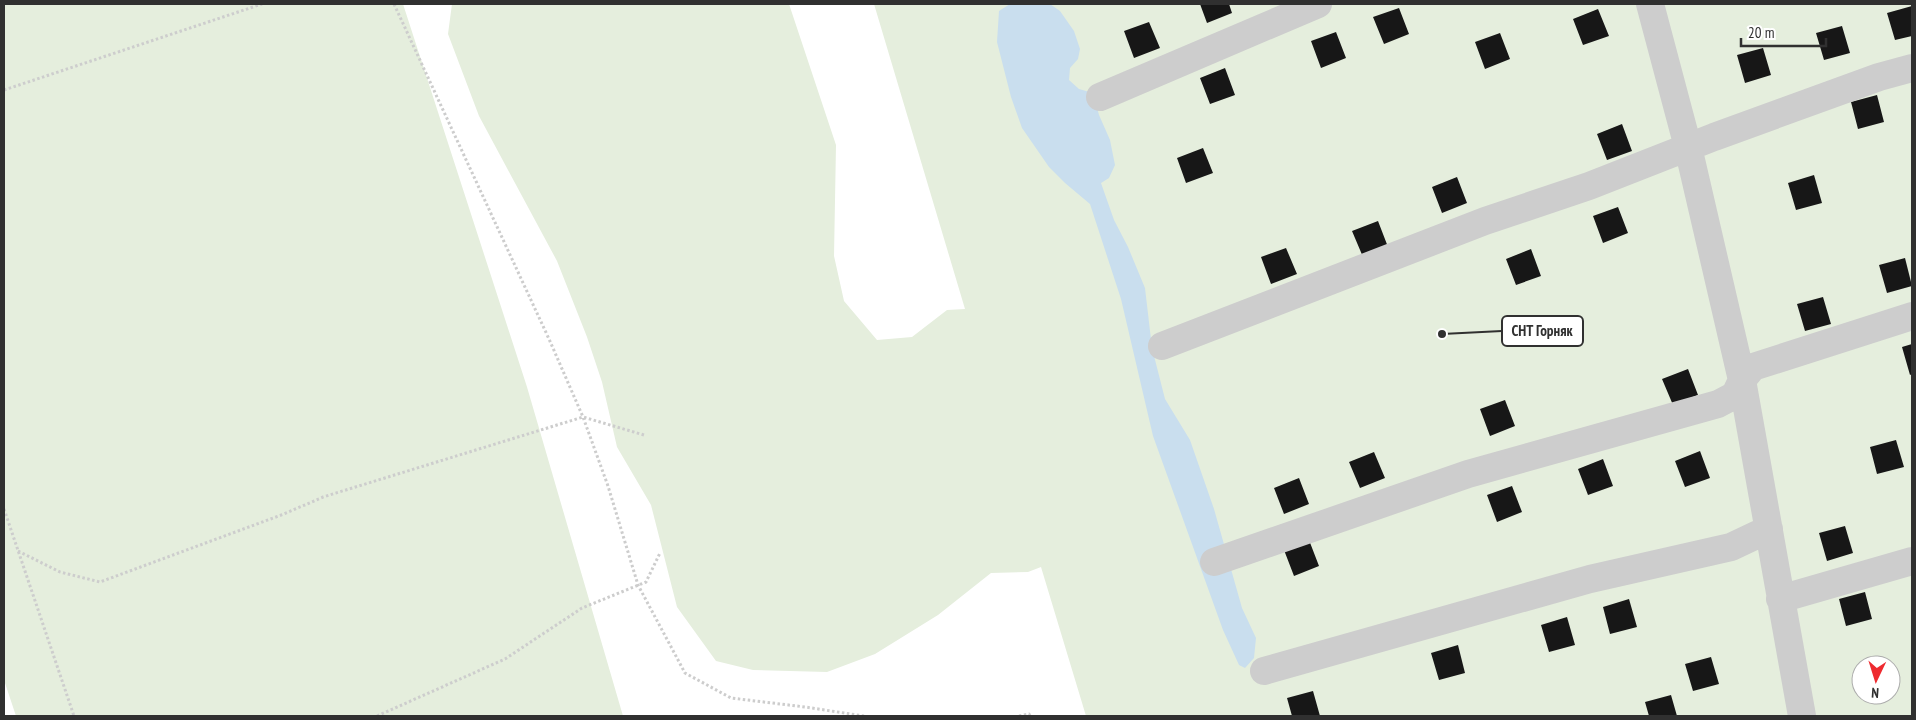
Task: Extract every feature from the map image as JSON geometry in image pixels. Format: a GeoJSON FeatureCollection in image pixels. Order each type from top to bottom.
{"type":"FeatureCollection","features":[{"type":"Feature","properties":{"kind":"street"},"geometry":{"type":"LineString","coordinates":[[1100,96],[1318,4]]}},
{"type":"Feature","properties":{"kind":"street"},"geometry":{"type":"LineString","coordinates":[[1650,4],[1688,147],[1742,380],[1802,716]]}},
{"type":"Feature","properties":{"kind":"street"},"geometry":{"type":"LineString","coordinates":[[1162,346],[1485,221],[1589,186],[1688,147],[1879,77],[1912,68]]}},
{"type":"Feature","properties":{"kind":"street"},"geometry":{"type":"LineString","coordinates":[[1214,562],[1468,474],[1718,404],[1734,396],[1742,380],[1753,367],[1912,316]]}},
{"type":"Feature","properties":{"kind":"street"},"geometry":{"type":"LineString","coordinates":[[1264,671],[1590,579],[1731,547],[1769,529]]}},
{"type":"Feature","properties":{"kind":"street"},"geometry":{"type":"LineString","coordinates":[[1780,599],[1912,561]]}},
{"type":"Feature","properties":{"kind":"path"},"geometry":{"type":"LineString","coordinates":[[4,90],[262,4]]}},
{"type":"Feature","properties":{"kind":"path"},"geometry":{"type":"LineString","coordinates":[[394,4],[549,339],[583,417],[608,486],[638,585],[685,673],[731,698],[864,716]]}},
{"type":"Feature","properties":{"kind":"path"},"geometry":{"type":"LineString","coordinates":[[18,551],[60,572],[100,582],[284,514],[322,497],[583,417],[644,435]]}},
{"type":"Feature","properties":{"kind":"path"},"geometry":{"type":"LineString","coordinates":[[4,509],[74,716]]}},
{"type":"Feature","properties":{"kind":"path"},"geometry":{"type":"LineString","coordinates":[[377,716],[505,659],[582,608],[646,582],[660,553]]}},
{"type":"Feature","properties":{"kind":"path"},"geometry":{"type":"LineString","coordinates":[[1018,716],[1029,714],[1030,716]]}},
{"type":"Feature","properties":{"kind":"green space"},"geometry":{"type":"Polygon","coordinates":[[[4,4],[403,4],[527,387],[623,716],[16,716],[4,680],[4,4]]]}},
{"type":"Feature","properties":{"kind":"green space"},"geometry":{"type":"Polygon","coordinates":[[[452,4],[789,4],[836,145],[834,256],[844,301],[877,340],[912,337],[947,310],[965,309],[874,4],[1912,4],[1912,716],[1086,716],[1041,567],[1028,572],[991,573],[938,615],[875,654],[827,672],[753,670],[716,661],[677,607],[651,505],[617,447],[602,382],[587,337],[557,261],[479,116],[448,34],[452,4]]]}},
{"type":"Feature","properties":{"kind":"water"},"geometry":{"type":"Polygon","coordinates":[[[1010,4],[1050,4],[1060,11],[1074,31],[1080,49],[1078,59],[1070,68],[1069,80],[1079,89],[1093,93],[1099,115],[1110,140],[1115,165],[1109,178],[1101,183],[1114,220],[1128,247],[1145,288],[1152,348],[1165,399],[1190,440],[1214,509],[1242,608],[1256,638],[1254,658],[1245,668],[1239,665],[1223,630],[1153,436],[1121,299],[1090,204],[1049,167],[1022,128],[1011,97],[997,42],[999,11],[1010,4]]]}},
{"type":"Feature","properties":{"kind":"building"},"geometry":{"type":"Polygon","coordinates":[[[1200,4],[1229,4],[1232,13],[1207,23],[1200,4]]]}},
{"type":"Feature","properties":{"kind":"building"},"geometry":{"type":"Polygon","coordinates":[[[1912,6],[1912,36],[1895,40],[1887,13],[1912,6]]]}},
{"type":"Feature","properties":{"kind":"building"},"geometry":{"type":"Polygon","coordinates":[[[1399,8],[1409,34],[1384,44],[1373,17],[1399,8]]]}},
{"type":"Feature","properties":{"kind":"building"},"geometry":{"type":"Polygon","coordinates":[[[1598,9],[1609,36],[1583,45],[1573,19],[1598,9]]]}},
{"type":"Feature","properties":{"kind":"building"},"geometry":{"type":"Polygon","coordinates":[[[1149,22],[1160,48],[1134,58],[1124,31],[1149,22]]]}},
{"type":"Feature","properties":{"kind":"building"},"geometry":{"type":"Polygon","coordinates":[[[1842,26],[1850,53],[1824,60],[1816,33],[1842,26]]]}},
{"type":"Feature","properties":{"kind":"building"},"geometry":{"type":"Polygon","coordinates":[[[1336,32],[1346,58],[1321,68],[1311,41],[1336,32]]]}},
{"type":"Feature","properties":{"kind":"building"},"geometry":{"type":"Polygon","coordinates":[[[1500,33],[1510,59],[1485,69],[1475,42],[1500,33]]]}},
{"type":"Feature","properties":{"kind":"building"},"geometry":{"type":"Polygon","coordinates":[[[1763,48],[1771,75],[1745,83],[1737,55],[1763,48]]]}},
{"type":"Feature","properties":{"kind":"building"},"geometry":{"type":"Polygon","coordinates":[[[1225,68],[1235,95],[1210,104],[1200,78],[1225,68]]]}},
{"type":"Feature","properties":{"kind":"building"},"geometry":{"type":"Polygon","coordinates":[[[1877,95],[1884,122],[1858,129],[1851,102],[1877,95]]]}},
{"type":"Feature","properties":{"kind":"building"},"geometry":{"type":"Polygon","coordinates":[[[1622,124],[1632,151],[1607,160],[1597,134],[1622,124]]]}},
{"type":"Feature","properties":{"kind":"building"},"geometry":{"type":"Polygon","coordinates":[[[1203,148],[1213,173],[1186,183],[1177,158],[1203,148]]]}},
{"type":"Feature","properties":{"kind":"building"},"geometry":{"type":"Polygon","coordinates":[[[1814,175],[1822,203],[1796,210],[1788,183],[1814,175]]]}},
{"type":"Feature","properties":{"kind":"building"},"geometry":{"type":"Polygon","coordinates":[[[1457,177],[1467,203],[1442,213],[1432,187],[1457,177]]]}},
{"type":"Feature","properties":{"kind":"building"},"geometry":{"type":"Polygon","coordinates":[[[1618,207],[1628,233],[1603,243],[1593,216],[1618,207]]]}},
{"type":"Feature","properties":{"kind":"building"},"geometry":{"type":"Polygon","coordinates":[[[1378,221],[1388,247],[1363,257],[1352,231],[1378,221]]]}},
{"type":"Feature","properties":{"kind":"building"},"geometry":{"type":"Polygon","coordinates":[[[1286,248],[1297,274],[1271,284],[1261,257],[1286,248]]]}},
{"type":"Feature","properties":{"kind":"building"},"geometry":{"type":"Polygon","coordinates":[[[1531,249],[1541,276],[1516,285],[1506,259],[1531,249]]]}},
{"type":"Feature","properties":{"kind":"building"},"geometry":{"type":"Polygon","coordinates":[[[1905,258],[1912,286],[1887,293],[1879,265],[1905,258]]]}},
{"type":"Feature","properties":{"kind":"building"},"geometry":{"type":"Polygon","coordinates":[[[1823,297],[1831,324],[1805,331],[1797,304],[1823,297]]]}},
{"type":"Feature","properties":{"kind":"building"},"geometry":{"type":"Polygon","coordinates":[[[1912,344],[1912,374],[1910,375],[1902,347],[1912,344]]]}},
{"type":"Feature","properties":{"kind":"building"},"geometry":{"type":"Polygon","coordinates":[[[1688,369],[1698,395],[1673,405],[1662,379],[1688,369]]]}},
{"type":"Feature","properties":{"kind":"building"},"geometry":{"type":"Polygon","coordinates":[[[1505,400],[1515,426],[1490,436],[1480,409],[1505,400]]]}},
{"type":"Feature","properties":{"kind":"building"},"geometry":{"type":"Polygon","coordinates":[[[1896,440],[1904,467],[1877,474],[1870,447],[1896,440]]]}},
{"type":"Feature","properties":{"kind":"building"},"geometry":{"type":"Polygon","coordinates":[[[1700,451],[1710,478],[1685,487],[1675,461],[1700,451]]]}},
{"type":"Feature","properties":{"kind":"building"},"geometry":{"type":"Polygon","coordinates":[[[1374,452],[1385,478],[1360,488],[1349,462],[1374,452]]]}},
{"type":"Feature","properties":{"kind":"building"},"geometry":{"type":"Polygon","coordinates":[[[1603,459],[1613,486],[1588,495],[1578,469],[1603,459]]]}},
{"type":"Feature","properties":{"kind":"building"},"geometry":{"type":"Polygon","coordinates":[[[1299,478],[1309,504],[1284,514],[1274,488],[1299,478]]]}},
{"type":"Feature","properties":{"kind":"building"},"geometry":{"type":"Polygon","coordinates":[[[1512,486],[1522,512],[1497,522],[1487,495],[1512,486]]]}},
{"type":"Feature","properties":{"kind":"building"},"geometry":{"type":"Polygon","coordinates":[[[1845,526],[1853,553],[1827,561],[1819,533],[1845,526]]]}},
{"type":"Feature","properties":{"kind":"building"},"geometry":{"type":"Polygon","coordinates":[[[1309,540],[1319,566],[1294,576],[1284,550],[1309,540]]]}},
{"type":"Feature","properties":{"kind":"building"},"geometry":{"type":"Polygon","coordinates":[[[1865,592],[1872,619],[1846,626],[1839,599],[1865,592]]]}},
{"type":"Feature","properties":{"kind":"building"},"geometry":{"type":"Polygon","coordinates":[[[1629,599],[1637,627],[1610,634],[1603,607],[1629,599]]]}},
{"type":"Feature","properties":{"kind":"building"},"geometry":{"type":"Polygon","coordinates":[[[1567,617],[1575,645],[1549,652],[1541,625],[1567,617]]]}},
{"type":"Feature","properties":{"kind":"building"},"geometry":{"type":"Polygon","coordinates":[[[1458,645],[1465,673],[1439,680],[1431,653],[1458,645]]]}},
{"type":"Feature","properties":{"kind":"building"},"geometry":{"type":"Polygon","coordinates":[[[1711,657],[1719,684],[1693,691],[1685,664],[1711,657]]]}},
{"type":"Feature","properties":{"kind":"building"},"geometry":{"type":"Polygon","coordinates":[[[1313,691],[1320,716],[1292,716],[1287,698],[1313,691]]]}},
{"type":"Feature","properties":{"kind":"building"},"geometry":{"type":"Polygon","coordinates":[[[1671,695],[1677,716],[1649,716],[1645,702],[1671,695]]]}},
{"type":"Feature","properties":{"kind":"place","name":"СНТ Горняк"},"geometry":{"type":"Point","coordinates":[1442,334]}}]}
